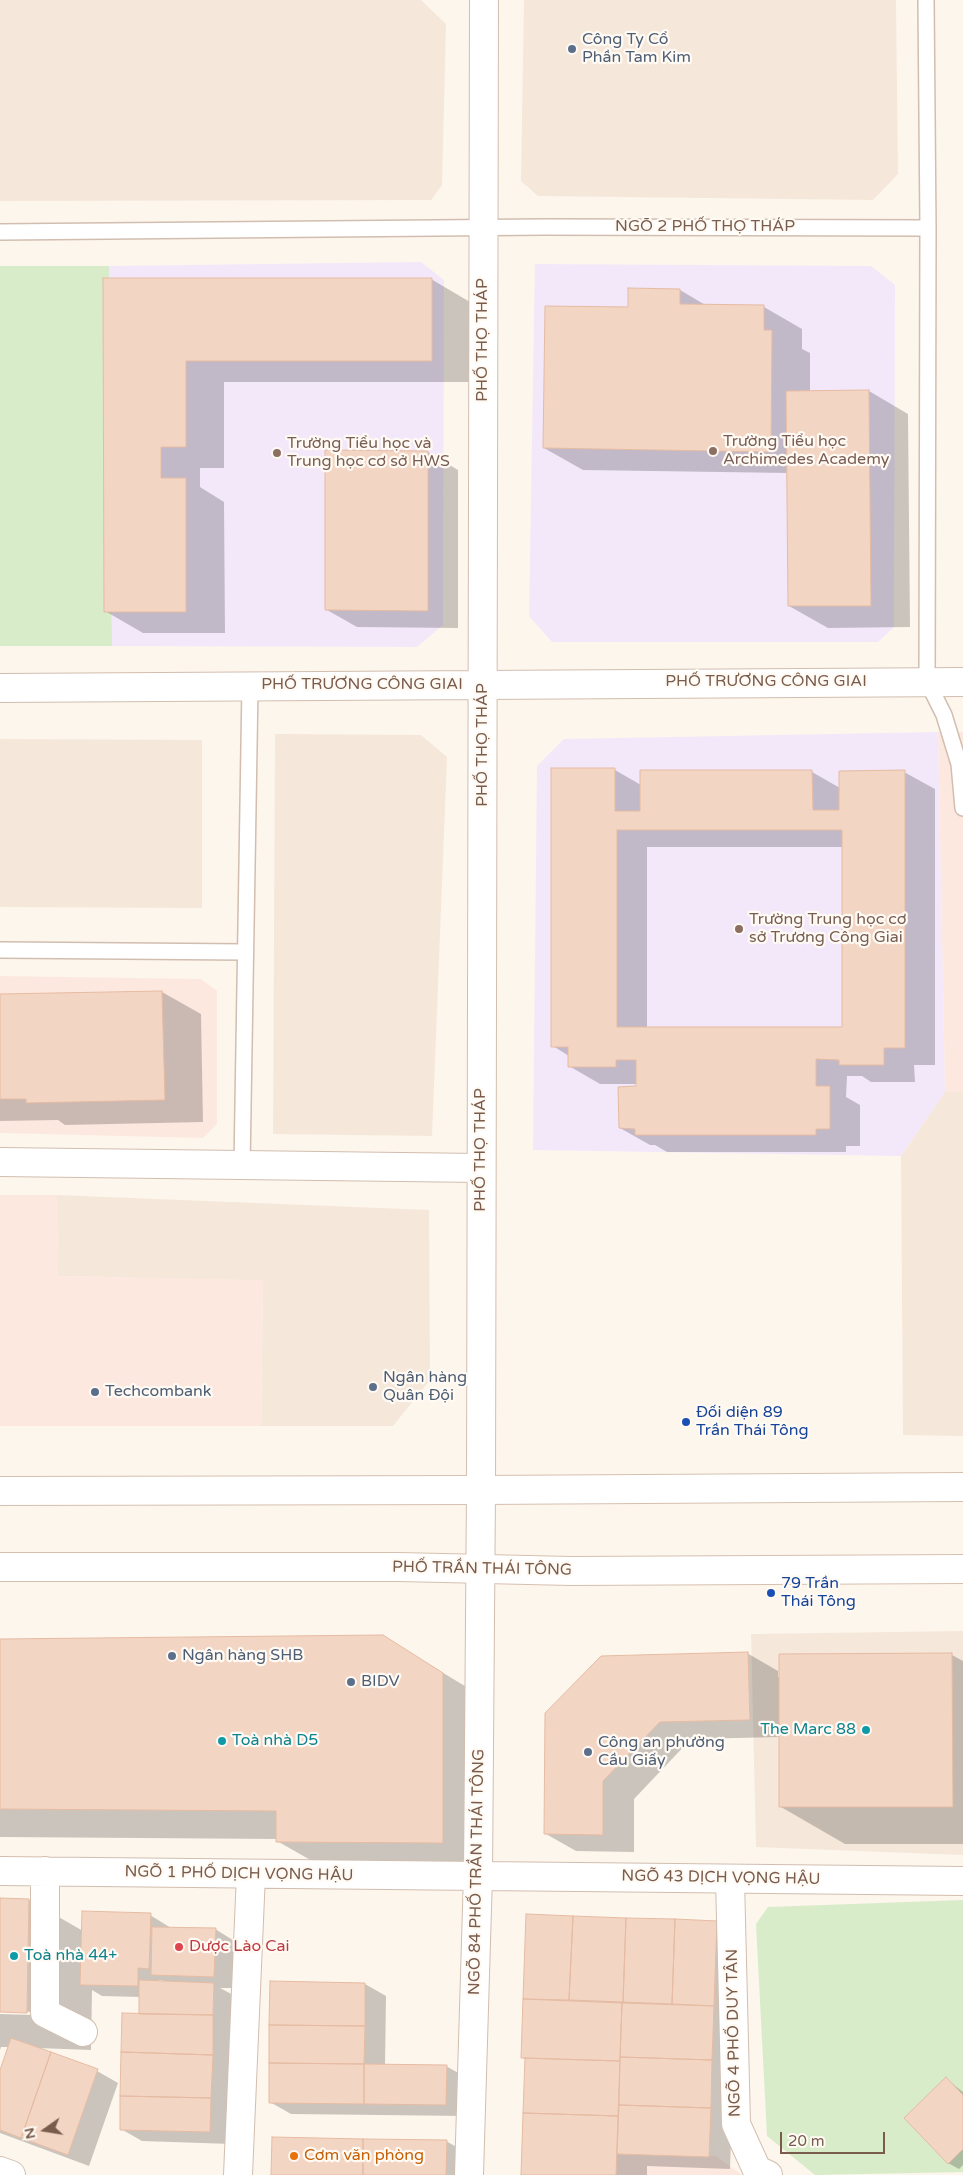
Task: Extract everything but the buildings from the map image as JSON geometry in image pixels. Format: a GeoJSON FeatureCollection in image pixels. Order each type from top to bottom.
{"type":"FeatureCollection","features":[{"type":"Feature","properties":{"kind":"street","name":"PHỐ THỌ THÁP"},"geometry":{"type":"LineString","coordinates":[[480,1569],[484,0]]}},
{"type":"Feature","properties":{"kind":"street","name":"PHỐ TRƯƠNG CÔNG GIAI"},"geometry":{"type":"LineString","coordinates":[[0,688],[963,682]]}},
{"type":"Feature","properties":{"kind":"street"},"geometry":{"type":"LineString","coordinates":[[0,1162],[481,1168]]}},
{"type":"Feature","properties":{"kind":"street"},"geometry":{"type":"LineString","coordinates":[[0,1491],[963,1486]]}},
{"type":"Feature","properties":{"kind":"street","name":"PHỐ TRẦN THÁI TÔNG"},"geometry":{"type":"LineString","coordinates":[[0,1567],[571,1571],[963,1569]]}},
{"type":"Feature","properties":{"kind":"street","name":"NGÕ 84 PHỐ TRẦN THÁI TÔNG"},"geometry":{"type":"LineString","coordinates":[[469,2175],[478,1875],[480,1569]]}},
{"type":"Feature","properties":{"kind":"street","name":"NGÕ 1 PHỐ DỊCH VỌNG HẬU"},"geometry":{"type":"LineString","coordinates":[[0,1871],[478,1875]]}},
{"type":"Feature","properties":{"kind":"street"},"geometry":{"type":"LineString","coordinates":[[44,1871],[45,2013],[83,2032]]}},
{"type":"Feature","properties":{"kind":"street"},"geometry":{"type":"LineString","coordinates":[[238,2175],[251,1874]]}},
{"type":"Feature","properties":{"kind":"street","name":"NGÕ 43 DỊCH VỌNG HẬU"},"geometry":{"type":"LineString","coordinates":[[478,1875],[963,1881]]}},
{"type":"Feature","properties":{"kind":"street","name":"NGÕ 4 PHỐ DUY TÂN"},"geometry":{"type":"LineString","coordinates":[[730,1879],[736,2124],[757,2170],[768,2175]]}},
{"type":"Feature","properties":{"kind":"street"},"geometry":{"type":"LineString","coordinates":[[0,2171],[11,2175]]}},
{"type":"Feature","properties":{"kind":"lane"},"geometry":{"type":"LineString","coordinates":[[926,0],[928,228],[927,681],[944,715],[959,764],[963,808]]}},
{"type":"Feature","properties":{"kind":"lane","name":"NGÕ 2 PHỐ THỌ THÁP"},"geometry":{"type":"LineString","coordinates":[[0,232],[544,227],[928,228]]}},
{"type":"Feature","properties":{"kind":"lane"},"geometry":{"type":"LineString","coordinates":[[242,1166],[250,686]]}},
{"type":"Feature","properties":{"kind":"lane"},"geometry":{"type":"LineString","coordinates":[[0,950],[245,952]]}},
{"type":"Feature","properties":{"kind":"shaded area"},"geometry":{"type":"Polygon","coordinates":[[[0,0],[421,0],[446,24],[442,185],[431,200],[0,201],[0,0]]]}},
{"type":"Feature","properties":{"kind":"shaded area"},"geometry":{"type":"Polygon","coordinates":[[[524,0],[896,0],[898,174],[873,200],[538,196],[521,181],[524,0]]]}},
{"type":"Feature","properties":{"kind":"shaded area","name":"Trường Tiểu học và Trung học cơ sở HWS"},"geometry":{"type":"Polygon","coordinates":[[[421,262],[444,280],[443,625],[417,647],[112,646],[109,266],[421,262]]]}},
{"type":"Feature","properties":{"kind":"shaded area","name":"Trường Tiểu học Archimedes Academy"},"geometry":{"type":"Polygon","coordinates":[[[535,264],[871,266],[895,285],[894,627],[878,642],[552,642],[529,616],[535,264]]]}},
{"type":"Feature","properties":{"kind":"shaded area"},"geometry":{"type":"Polygon","coordinates":[[[938,732],[963,732],[963,1092],[945,1092],[938,732]]]}},
{"type":"Feature","properties":{"kind":"shaded area","name":"Trường Trung học cơ sở Trương Công Giai"},"geometry":{"type":"Polygon","coordinates":[[[938,732],[945,1092],[901,1156],[533,1150],[537,766],[564,739],[938,732]]]}},
{"type":"Feature","properties":{"kind":"shaded area"},"geometry":{"type":"Polygon","coordinates":[[[275,734],[421,735],[447,757],[432,1136],[273,1134],[275,734]]]}},
{"type":"Feature","properties":{"kind":"shaded area"},"geometry":{"type":"Polygon","coordinates":[[[0,739],[202,740],[202,908],[0,907],[0,739]]]}},
{"type":"Feature","properties":{"kind":"shaded area"},"geometry":{"type":"Polygon","coordinates":[[[0,976],[201,979],[217,991],[217,1124],[203,1138],[0,1133],[0,976]]]}},
{"type":"Feature","properties":{"kind":"shaded area"},"geometry":{"type":"Polygon","coordinates":[[[945,1092],[963,1092],[963,1436],[903,1435],[901,1156],[945,1092]]]}},
{"type":"Feature","properties":{"kind":"shaded area"},"geometry":{"type":"Polygon","coordinates":[[[0,1195],[57,1195],[58,1276],[263,1280],[261,1426],[0,1426],[0,1195]]]}},
{"type":"Feature","properties":{"kind":"shaded area"},"geometry":{"type":"Polygon","coordinates":[[[57,1195],[429,1210],[430,1380],[393,1426],[261,1426],[263,1281],[58,1276],[57,1195]]]}},
{"type":"Feature","properties":{"kind":"shaded area"},"geometry":{"type":"Polygon","coordinates":[[[963,1631],[963,1855],[756,1847],[751,1634],[963,1631]]]}},
{"type":"Feature","properties":{"kind":"shaded area"},"geometry":{"type":"Polygon","coordinates":[[[617,2154],[716,2156],[742,2175],[616,2175],[617,2154]]]}},
{"type":"Feature","properties":{"kind":"green space"},"geometry":{"type":"Polygon","coordinates":[[[0,266],[109,266],[112,646],[0,646],[0,266]]]}},
{"type":"Feature","properties":{"kind":"green space"},"geometry":{"type":"Polygon","coordinates":[[[963,1900],[963,2172],[815,2175],[767,2136],[756,1924],[768,1907],[963,1900]]]}},
{"type":"Feature","properties":{"kind":"place","name":"Công Ty Cổ Phần Tam Kim"},"geometry":{"type":"Point","coordinates":[572,49]}},
{"type":"Feature","properties":{"kind":"place","name":"Trường Tiểu học Archimedes Academy"},"geometry":{"type":"Point","coordinates":[713,451]}},
{"type":"Feature","properties":{"kind":"place","name":"Trường Tiểu học và Trung học cơ sở HWS"},"geometry":{"type":"Point","coordinates":[277,453]}},
{"type":"Feature","properties":{"kind":"place","name":"Trường Trung học cơ sở Trương Công Giai"},"geometry":{"type":"Point","coordinates":[739,929]}},
{"type":"Feature","properties":{"kind":"place","name":"Ngân hàng Quân Đội"},"geometry":{"type":"Point","coordinates":[373,1387]}},
{"type":"Feature","properties":{"kind":"place","name":"Techcombank"},"geometry":{"type":"Point","coordinates":[95,1392]}},
{"type":"Feature","properties":{"kind":"place","name":"Đối diện 89 Trần Thái Tông"},"geometry":{"type":"Point","coordinates":[686,1422]}},
{"type":"Feature","properties":{"kind":"place","name":"79 Trần Thái Tông"},"geometry":{"type":"Point","coordinates":[771,1593]}},
{"type":"Feature","properties":{"kind":"place","name":"Ngân hàng SHB"},"geometry":{"type":"Point","coordinates":[172,1656]}},
{"type":"Feature","properties":{"kind":"place","name":"BIDV"},"geometry":{"type":"Point","coordinates":[351,1682]}},
{"type":"Feature","properties":{"kind":"place","name":"The Marc 88"},"geometry":{"type":"Point","coordinates":[866,1730]}},
{"type":"Feature","properties":{"kind":"place","name":"Toà nhà D5"},"geometry":{"type":"Point","coordinates":[222,1741]}},
{"type":"Feature","properties":{"kind":"place","name":"Công an phường Cầu Giấy"},"geometry":{"type":"Point","coordinates":[588,1752]}},
{"type":"Feature","properties":{"kind":"place","name":"Dược Lào Cai"},"geometry":{"type":"Point","coordinates":[179,1947]}},
{"type":"Feature","properties":{"kind":"place","name":"Toà nhà 44+"},"geometry":{"type":"Point","coordinates":[14,1956]}},
{"type":"Feature","properties":{"kind":"place","name":"Cơm văn phòng"},"geometry":{"type":"Point","coordinates":[294,2156]}}]}
